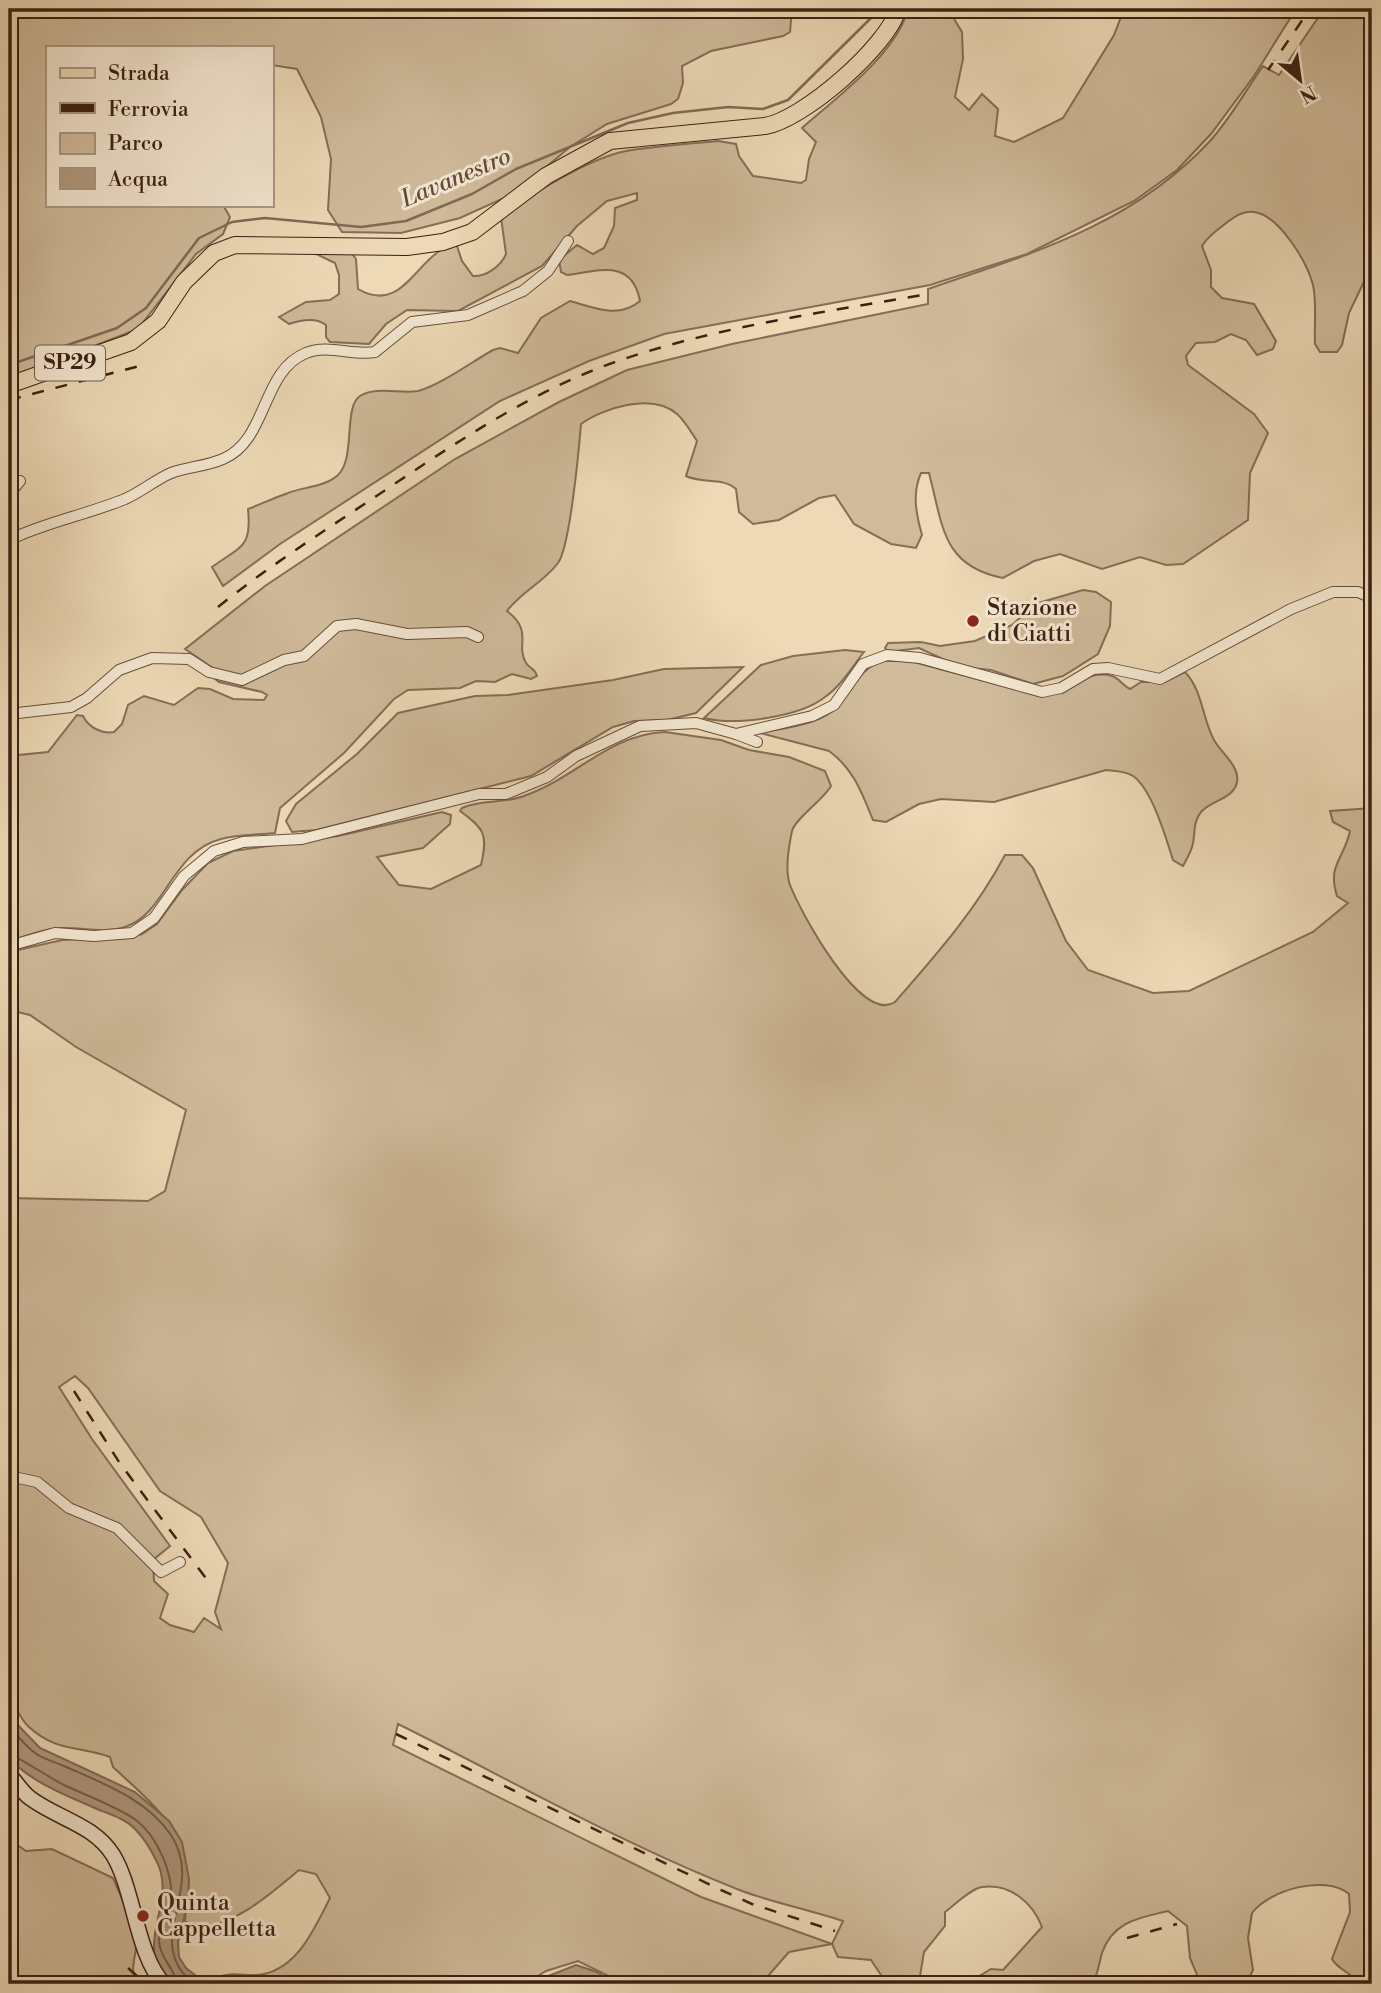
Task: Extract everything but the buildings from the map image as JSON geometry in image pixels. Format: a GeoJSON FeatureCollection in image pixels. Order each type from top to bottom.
{"type":"FeatureCollection","features":[{"type":"Feature","properties":{"kind":"main road","name":"SP29"},"geometry":{"type":"LineString","coordinates":[[9,385],[131,342],[158,321],[184,282],[223,248],[235,244],[407,247],[443,242],[472,232],[546,176],[610,142],[765,126],[789,120],[850,72],[891,26],[898,9]]}},
{"type":"Feature","properties":{"kind":"main road"},"geometry":{"type":"LineString","coordinates":[[9,1774],[30,1798],[82,1826],[102,1841],[115,1857],[147,1952],[164,1984]]}},
{"type":"Feature","properties":{"kind":"street"},"geometry":{"type":"LineString","coordinates":[[9,540],[36,527],[122,500],[169,474],[222,460],[239,449],[255,427],[287,365],[307,352],[375,352],[412,322],[463,316],[488,307],[541,278],[568,241]]}},
{"type":"Feature","properties":{"kind":"street"},"geometry":{"type":"LineString","coordinates":[[9,494],[20,481]]}},
{"type":"Feature","properties":{"kind":"street"},"geometry":{"type":"LineString","coordinates":[[736,734],[822,712],[834,705],[863,664],[887,655],[920,658],[1041,692],[1053,692],[1093,669],[1108,668],[1160,679],[1291,609],[1333,592],[1358,592],[1372,598]]}},
{"type":"Feature","properties":{"kind":"street"},"geometry":{"type":"LineString","coordinates":[[9,714],[71,707],[87,698],[119,670],[152,658],[189,659],[209,672],[242,680],[284,660],[303,656],[337,626],[356,624],[407,634],[467,632],[478,637]]}},
{"type":"Feature","properties":{"kind":"street"},"geometry":{"type":"LineString","coordinates":[[9,946],[55,933],[94,936],[132,933],[154,918],[184,876],[214,851],[243,842],[302,839],[479,794],[506,794],[547,777],[576,756],[640,726],[696,723],[757,742]]}},
{"type":"Feature","properties":{"kind":"street"},"geometry":{"type":"LineString","coordinates":[[9,1476],[37,1482],[69,1508],[117,1528],[161,1572],[180,1562]]}},
{"type":"Feature","properties":{"kind":"green space"},"geometry":{"type":"Polygon","coordinates":[[[9,9],[792,9],[790,32],[783,36],[711,51],[682,66],[683,83],[678,99],[671,104],[607,124],[570,147],[515,193],[460,218],[401,233],[342,232],[328,210],[331,159],[321,117],[297,69],[273,65],[273,46],[46,46],[46,206],[224,206],[230,217],[223,234],[196,254],[138,329],[9,379],[9,9]]]}},
{"type":"Feature","properties":{"kind":"green space"},"geometry":{"type":"Polygon","coordinates":[[[908,9],[948,9],[962,32],[963,59],[955,97],[969,110],[982,94],[998,109],[995,136],[1014,142],[1063,118],[1114,35],[1123,12],[1130,9],[1296,9],[1254,76],[1211,134],[1177,170],[1134,201],[1027,254],[930,285],[664,334],[589,361],[500,401],[280,544],[223,586],[212,567],[237,550],[246,539],[248,509],[288,493],[327,482],[338,475],[347,457],[352,411],[360,396],[373,391],[418,391],[446,379],[493,350],[500,348],[518,353],[541,318],[570,301],[615,311],[624,310],[640,301],[636,287],[630,278],[622,273],[602,270],[567,275],[561,272],[559,260],[577,245],[593,254],[604,248],[614,226],[615,208],[637,200],[637,193],[607,201],[577,226],[542,266],[458,311],[407,310],[386,324],[369,344],[330,342],[326,337],[326,325],[322,322],[308,320],[289,324],[279,317],[306,302],[330,300],[339,294],[339,275],[335,263],[312,252],[349,249],[356,259],[358,289],[372,295],[395,291],[431,257],[456,243],[462,261],[473,276],[483,275],[497,266],[506,254],[501,217],[578,169],[611,155],[637,149],[718,141],[736,144],[739,156],[753,176],[801,183],[806,180],[809,159],[816,142],[802,128],[879,58],[902,26],[908,9]]]}},
{"type":"Feature","properties":{"kind":"green space"},"geometry":{"type":"Polygon","coordinates":[[[1324,9],[1372,9],[1372,265],[1349,313],[1342,345],[1337,352],[1320,352],[1315,344],[1315,299],[1310,275],[1291,241],[1273,221],[1254,212],[1242,213],[1215,231],[1202,246],[1211,270],[1211,287],[1222,298],[1254,304],[1276,341],[1273,349],[1257,355],[1246,340],[1231,334],[1215,342],[1196,343],[1186,356],[1188,365],[1254,414],[1268,433],[1250,473],[1248,520],[1183,564],[1166,565],[1140,557],[1102,569],[1060,554],[1034,561],[1003,578],[983,572],[956,553],[942,526],[929,473],[921,473],[918,481],[917,511],[922,535],[916,548],[891,544],[854,524],[835,495],[819,498],[779,520],[753,524],[739,512],[736,489],[731,485],[686,476],[697,441],[677,414],[667,407],[655,404],[642,403],[615,408],[581,424],[570,518],[562,553],[558,563],[546,576],[507,611],[520,625],[523,656],[537,676],[531,679],[512,674],[495,682],[476,681],[460,688],[408,690],[394,699],[344,753],[280,808],[275,833],[228,837],[204,846],[179,869],[150,910],[139,920],[125,927],[109,930],[47,930],[9,942],[9,756],[48,752],[77,715],[83,716],[96,729],[114,732],[122,724],[128,705],[144,696],[174,705],[198,688],[210,689],[233,699],[264,700],[267,695],[262,692],[219,682],[214,678],[213,668],[185,649],[265,586],[455,459],[559,402],[627,370],[732,344],[928,304],[928,289],[1043,248],[1114,215],[1148,195],[1180,170],[1210,141],[1263,66],[1279,75],[1324,9]]]}},
{"type":"Feature","properties":{"kind":"green space"},"geometry":{"type":"Polygon","coordinates":[[[1083,590],[1096,592],[1111,602],[1110,626],[1098,654],[1063,676],[1033,684],[991,670],[960,667],[919,648],[888,652],[885,648],[888,643],[921,642],[940,646],[975,641],[1012,625],[1035,604],[1083,590]]]}},
{"type":"Feature","properties":{"kind":"green space"},"geometry":{"type":"Polygon","coordinates":[[[845,650],[864,652],[836,687],[814,704],[767,718],[732,721],[704,718],[761,665],[793,656],[845,650]]]}},
{"type":"Feature","properties":{"kind":"green space"},"geometry":{"type":"Polygon","coordinates":[[[884,661],[910,661],[1040,696],[1051,695],[1094,676],[1112,676],[1130,689],[1141,682],[1165,682],[1185,672],[1199,696],[1214,740],[1236,771],[1235,788],[1227,796],[1205,808],[1198,816],[1192,847],[1183,866],[1173,860],[1158,815],[1140,782],[1127,773],[1106,770],[994,802],[941,799],[919,804],[886,822],[873,820],[851,773],[829,751],[760,733],[802,725],[822,718],[838,706],[868,668],[884,661]]]}},
{"type":"Feature","properties":{"kind":"green space"},"geometry":{"type":"Polygon","coordinates":[[[743,667],[696,713],[667,720],[634,721],[613,727],[531,776],[316,830],[292,832],[286,821],[296,804],[357,754],[398,713],[475,696],[508,695],[613,680],[664,669],[743,667]]]}},
{"type":"Feature","properties":{"kind":"green space"},"geometry":{"type":"Polygon","coordinates":[[[665,732],[721,740],[749,750],[789,757],[825,771],[831,786],[792,831],[788,858],[790,885],[819,940],[849,982],[866,997],[881,1005],[895,1002],[940,949],[981,895],[1005,855],[1022,855],[1033,868],[1066,941],[1088,970],[1153,993],[1189,991],[1313,932],[1348,903],[1337,896],[1334,877],[1350,831],[1333,822],[1330,811],[1372,808],[1372,1984],[1358,1984],[1332,1959],[1350,1912],[1349,1894],[1339,1888],[1312,1885],[1298,1887],[1271,1898],[1252,1913],[1248,1938],[1253,1970],[1246,1984],[1195,1984],[1198,1977],[1190,1958],[1187,1926],[1168,1911],[1120,1927],[1107,1942],[1092,1984],[966,1984],[991,1969],[1003,1970],[1042,1927],[1033,1910],[1019,1896],[1002,1888],[982,1887],[945,1912],[945,1926],[924,1952],[919,1982],[915,1984],[887,1984],[871,1960],[838,1957],[832,1944],[789,1952],[761,1984],[618,1984],[615,1979],[578,1961],[546,1971],[525,1984],[217,1984],[216,1978],[222,1976],[258,1975],[276,1970],[287,1963],[305,1944],[330,1898],[316,1874],[299,1870],[264,1899],[239,1915],[197,1929],[185,1921],[188,1884],[184,1855],[170,1826],[160,1813],[113,1767],[110,1757],[48,1740],[25,1723],[9,1699],[9,1198],[148,1201],[165,1191],[186,1110],[76,1047],[30,1015],[9,1010],[9,952],[62,940],[131,937],[142,934],[157,924],[182,890],[208,863],[233,851],[338,836],[442,812],[451,815],[450,824],[423,848],[377,857],[399,885],[431,889],[481,865],[484,839],[475,823],[460,811],[462,808],[524,796],[609,749],[645,735],[665,732]],[[75,1376],[59,1387],[92,1439],[170,1546],[153,1560],[154,1581],[168,1594],[160,1618],[170,1625],[194,1632],[204,1618],[221,1629],[215,1612],[228,1563],[201,1517],[160,1491],[88,1388],[75,1376]],[[398,1724],[393,1745],[701,1897],[832,1944],[843,1921],[754,1895],[698,1873],[611,1833],[398,1724]]]}},
{"type":"Feature","properties":{"kind":"green space"},"geometry":{"type":"Polygon","coordinates":[[[9,1831],[16,1844],[26,1851],[52,1849],[113,1878],[134,1930],[136,1947],[133,1970],[138,1984],[9,1984],[9,1831]]]}},
{"type":"Feature","properties":{"kind":"water"},"geometry":{"type":"Polygon","coordinates":[[[9,1716],[40,1748],[135,1792],[169,1821],[182,1842],[189,1879],[188,1902],[178,1942],[179,1957],[186,1968],[206,1984],[174,1984],[161,1970],[155,1956],[154,1941],[162,1877],[144,1840],[127,1822],[50,1788],[18,1767],[9,1758],[9,1716]]]}},
{"type":"Feature","properties":{"kind":"water"},"geometry":{"type":"Polygon","coordinates":[[[576,1965],[597,1972],[615,1984],[528,1984],[576,1965]]]}},
{"type":"Feature","properties":{"kind":"waterway","name":"Lavanestro"},"geometry":{"type":"LineString","coordinates":[[9,365],[117,328],[146,308],[199,238],[232,222],[265,218],[361,227],[406,221],[472,194],[516,169],[628,123],[673,113],[728,107],[763,109],[788,100],[872,17],[874,9]]}},
{"type":"Feature","properties":{"kind":"railway"},"geometry":{"type":"LineString","coordinates":[[1268,70],[1310,9]]}},
{"type":"Feature","properties":{"kind":"railway"},"geometry":{"type":"LineString","coordinates":[[218,607],[297,549],[464,438],[554,387],[618,361],[692,339],[922,295]]}},
{"type":"Feature","properties":{"kind":"railway"},"geometry":{"type":"LineString","coordinates":[[9,400],[147,364]]}},
{"type":"Feature","properties":{"kind":"railway"},"geometry":{"type":"LineString","coordinates":[[74,1391],[119,1462],[211,1585]]}},
{"type":"Feature","properties":{"kind":"railway"},"geometry":{"type":"LineString","coordinates":[[396,1734],[752,1904],[835,1931]]}},
{"type":"Feature","properties":{"kind":"railway"},"geometry":{"type":"LineString","coordinates":[[1127,1938],[1177,1924]]}},
{"type":"Feature","properties":{"kind":"railway"},"geometry":{"type":"LineString","coordinates":[[128,1968],[146,1984]]}},
{"type":"Feature","properties":{"kind":"place","name":"Stazione di Ciatti"},"geometry":{"type":"Point","coordinates":[973,621]}},
{"type":"Feature","properties":{"kind":"place","name":"Quinta Cappelletta"},"geometry":{"type":"Point","coordinates":[143,1916]}}]}
